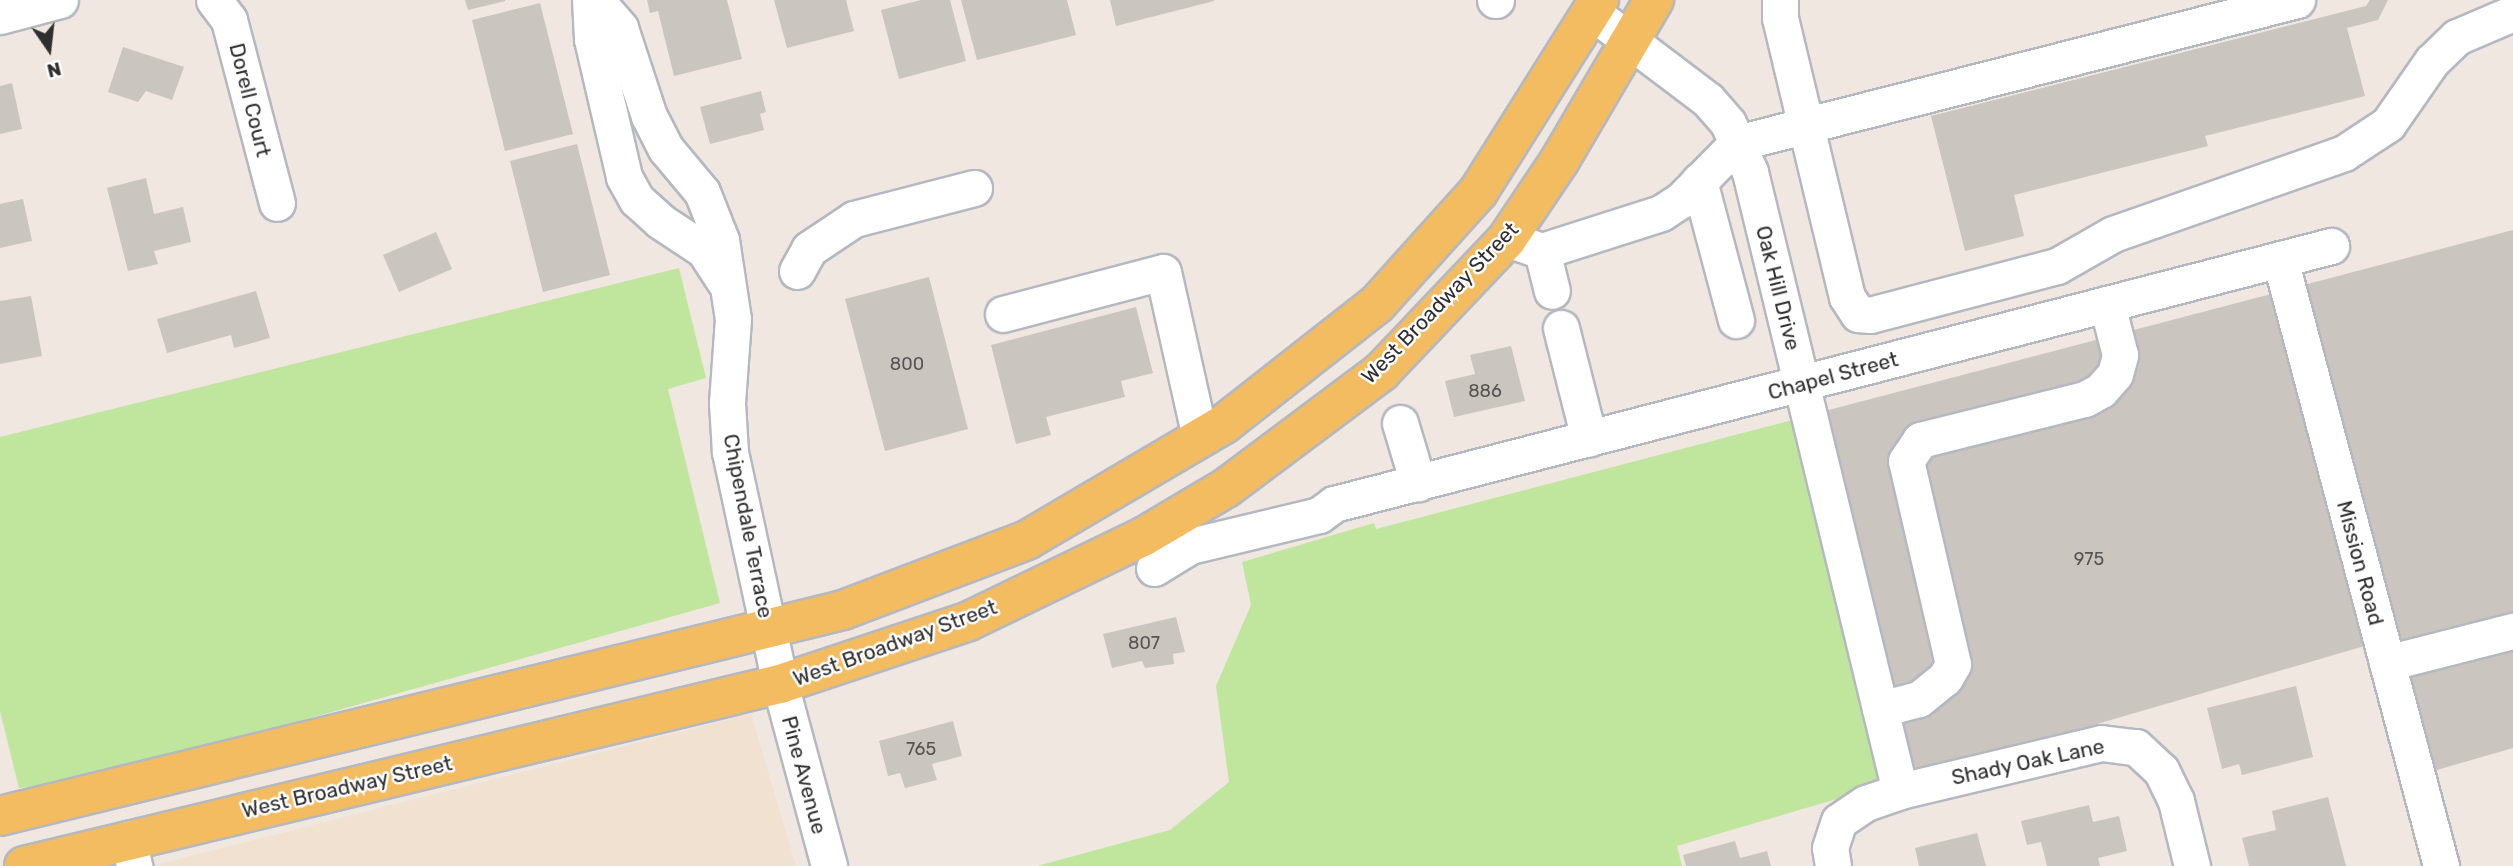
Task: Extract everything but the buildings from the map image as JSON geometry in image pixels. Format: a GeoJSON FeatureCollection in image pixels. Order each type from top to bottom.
{"type":"FeatureCollection","features":[{"type":"Feature","properties":{"kind":"main road","name":"West Broadway Street"},"geometry":{"type":"LineString","coordinates":[[24,866],[131,852],[780,684],[969,621],[1143,537],[1226,488],[1381,372],[1525,245],[1654,0]]}},
{"type":"Feature","properties":{"kind":"main road"},"geometry":{"type":"LineString","coordinates":[[0,817],[843,610],[1027,540],[1200,438],[1377,304],[1478,192],[1596,6]]}},
{"type":"Feature","properties":{"kind":"main road"},"geometry":{"type":"LineString","coordinates":[[131,852],[158,798],[194,788],[223,761]]}},
{"type":"Feature","properties":{"kind":"street"},"geometry":{"type":"LineString","coordinates":[[0,16],[60,0]]}},
{"type":"Feature","properties":{"kind":"street","name":"Dorell Court"},"geometry":{"type":"LineString","coordinates":[[214,0],[229,20],[277,203]]}},
{"type":"Feature","properties":{"kind":"street","name":"Chipendale Terrace"},"geometry":{"type":"LineString","coordinates":[[590,0],[592,39],[624,177],[637,200],[676,233],[704,250],[726,284]]}},
{"type":"Feature","properties":{"kind":"street","name":"Chipendale Terrace"},"geometry":{"type":"LineString","coordinates":[[596,0],[620,28],[649,116],[666,149],[711,208],[733,319],[727,402],[730,453],[780,684]]}},
{"type":"Feature","properties":{"kind":"street"},"geometry":{"type":"LineString","coordinates":[[1780,0],[1806,126],[1847,297],[1858,314],[1870,314],[2057,266],[2113,234],[2344,153],[2388,124],[2432,61],[2457,37],[2513,13]]}},
{"type":"Feature","properties":{"kind":"street"},"geometry":{"type":"LineString","coordinates":[[1552,291],[1525,245],[1661,213],[1699,181],[1737,143],[2297,0]]}},
{"type":"Feature","properties":{"kind":"street","name":"Oak Hill Drive"},"geometry":{"type":"LineString","coordinates":[[1596,6],[1632,45],[1709,100],[1728,123],[1750,172],[1900,790]]}},
{"type":"Feature","properties":{"kind":"street"},"geometry":{"type":"LineString","coordinates":[[624,177],[666,149]]}},
{"type":"Feature","properties":{"kind":"street"},"geometry":{"type":"LineString","coordinates":[[1699,181],[1736,320]]}},
{"type":"Feature","properties":{"kind":"street"},"geometry":{"type":"LineString","coordinates":[[797,271],[809,249],[854,219],[974,188]]}},
{"type":"Feature","properties":{"kind":"street"},"geometry":{"type":"LineString","coordinates":[[676,233],[711,208]]}},
{"type":"Feature","properties":{"kind":"street","name":"Chapel Street"},"geometry":{"type":"LineString","coordinates":[[1154,568],[1190,546],[1319,515],[1334,504],[2331,246]]}},
{"type":"Feature","properties":{"kind":"street","name":"Mission Road"},"geometry":{"type":"LineString","coordinates":[[2280,259],[2441,866]]}},
{"type":"Feature","properties":{"kind":"street"},"geometry":{"type":"LineString","coordinates":[[1003,314],[1163,272],[1200,438]]}},
{"type":"Feature","properties":{"kind":"street"},"geometry":{"type":"LineString","coordinates":[[1880,709],[1919,699],[1945,678],[1953,664],[1906,461],[1920,440],[2085,399],[2101,390],[2115,374],[2120,355],[2107,304]]}},
{"type":"Feature","properties":{"kind":"street"},"geometry":{"type":"LineString","coordinates":[[1561,328],[1589,439]]}},
{"type":"Feature","properties":{"kind":"street"},"geometry":{"type":"LineString","coordinates":[[1400,423],[1418,483]]}},
{"type":"Feature","properties":{"kind":"street"},"geometry":{"type":"LineString","coordinates":[[2387,663],[2513,631]]}},
{"type":"Feature","properties":{"kind":"street","name":"Pine Avenue"},"geometry":{"type":"LineString","coordinates":[[780,684],[829,866]]}},
{"type":"Feature","properties":{"kind":"street","name":"Shady Oak Lane"},"geometry":{"type":"LineString","coordinates":[[1833,866],[1830,848],[1839,821],[1866,803],[1900,790],[2101,743],[2136,747],[2161,770],[2176,801],[2192,866]]}},
{"type":"Feature","properties":{"kind":"shaded area"},"geometry":{"type":"Polygon","coordinates":[[[751,714],[796,866],[152,866],[751,714]]]}},
{"type":"Feature","properties":{"kind":"green space"},"geometry":{"type":"Polygon","coordinates":[[[679,268],[706,378],[668,389],[720,603],[89,780],[19,788],[0,711],[0,437],[679,268]]]}},
{"type":"Feature","properties":{"kind":"green space"},"geometry":{"type":"Polygon","coordinates":[[[1796,419],[1884,780],[1850,795],[1677,846],[1682,866],[1037,866],[1170,830],[1229,782],[1216,686],[1251,605],[1242,562],[1374,523],[1376,529],[1796,419]]]}}]}
